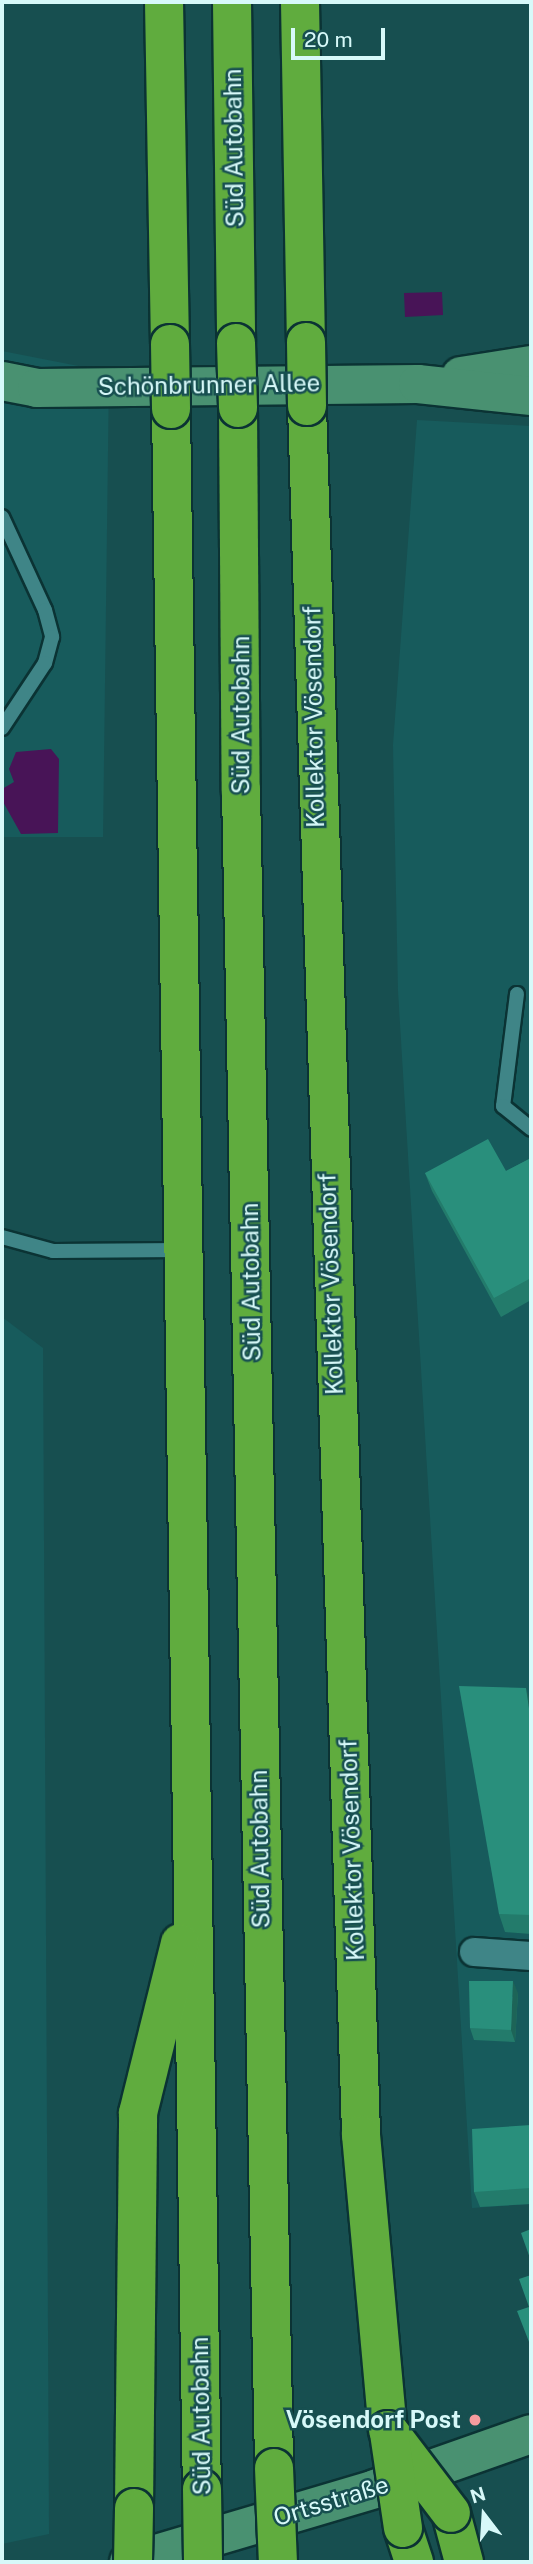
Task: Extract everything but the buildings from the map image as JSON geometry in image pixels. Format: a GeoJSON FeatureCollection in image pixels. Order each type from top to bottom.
{"type":"FeatureCollection","features":[{"type":"Feature","properties":{"kind":"highway","name":"Süd Autobahn"},"geometry":{"type":"LineString","coordinates":[[164,2],[203,2562]]}},
{"type":"Feature","properties":{"kind":"highway","name":"Süd Autobahn"},"geometry":{"type":"LineString","coordinates":[[232,2],[241,804],[278,2562]]}},
{"type":"Feature","properties":{"kind":"highway","name":"Kollektor Vösendorf"},"geometry":{"type":"LineString","coordinates":[[300,2],[307,406],[360,2135],[388,2430],[409,2551]]}},
{"type":"Feature","properties":{"kind":"highway"},"geometry":{"type":"LineString","coordinates":[[131,2562],[134,2508],[138,2112],[193,1893]]}},
{"type":"Feature","properties":{"kind":"highway"},"geometry":{"type":"LineString","coordinates":[[388,2430],[451,2513],[464,2562]]}},
{"type":"Feature","properties":{"kind":"main road","name":"Schönbrunner Allee"},"geometry":{"type":"LineString","coordinates":[[418,384],[531,365]]}},
{"type":"Feature","properties":{"kind":"main road","name":"Schönbrunner Allee"},"geometry":{"type":"LineString","coordinates":[[2,381],[37,388],[418,384],[531,396]]}},
{"type":"Feature","properties":{"kind":"main road","name":"Ortsstraße"},"geometry":{"type":"LineString","coordinates":[[131,2562],[375,2489],[531,2434]]}},
{"type":"Feature","properties":{"kind":"street"},"geometry":{"type":"LineString","coordinates":[[474,1952],[531,1956]]}},
{"type":"Feature","properties":{"kind":"lane"},"geometry":{"type":"LineString","coordinates":[[2,517],[45,610],[52,637],[45,663],[2,728]]}},
{"type":"Feature","properties":{"kind":"lane"},"geometry":{"type":"LineString","coordinates":[[517,994],[503,1106],[531,1129]]}},
{"type":"Feature","properties":{"kind":"lane"},"geometry":{"type":"LineString","coordinates":[[2,1237],[53,1251],[183,1250]]}},
{"type":"Feature","properties":{"kind":"shaded area"},"geometry":{"type":"Polygon","coordinates":[[[442,292],[443,315],[405,317],[404,293],[442,292]]]}},
{"type":"Feature","properties":{"kind":"shaded area"},"geometry":{"type":"Polygon","coordinates":[[[2,351],[109,372],[103,837],[2,837],[2,351]]]}},
{"type":"Feature","properties":{"kind":"shaded area"},"geometry":{"type":"Polygon","coordinates":[[[417,420],[531,426],[531,2204],[472,2208],[398,991],[393,745],[417,420]]]}},
{"type":"Feature","properties":{"kind":"shaded area"},"geometry":{"type":"Polygon","coordinates":[[[51,749],[59,759],[58,833],[21,834],[2,800],[2,789],[14,782],[9,769],[16,752],[51,749]]]}},
{"type":"Feature","properties":{"kind":"shaded area"},"geometry":{"type":"Polygon","coordinates":[[[2,1317],[43,1348],[49,2534],[2,2544],[2,1317]]]}},
{"type":"Feature","properties":{"kind":"place","name":"Vösendorf Post"},"geometry":{"type":"Point","coordinates":[475,2420]}}]}
